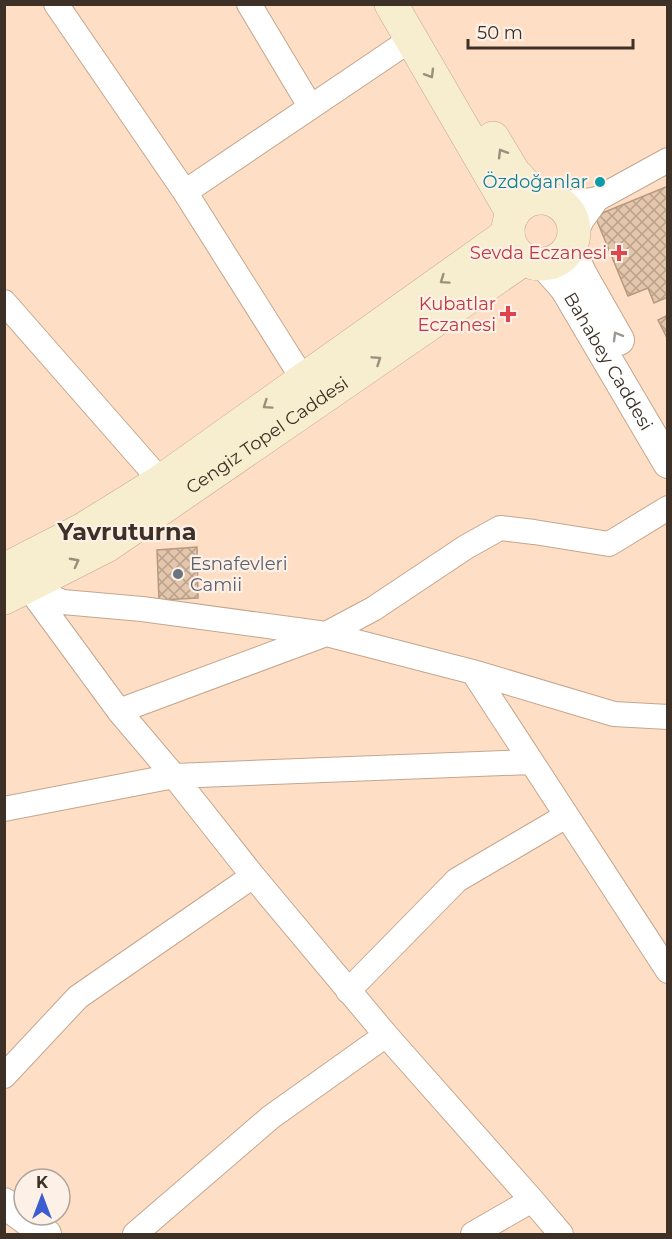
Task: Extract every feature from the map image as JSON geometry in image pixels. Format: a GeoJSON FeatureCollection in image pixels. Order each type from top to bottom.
{"type":"FeatureCollection","features":[{"type":"Feature","properties":{"kind":"main road"},"geometry":{"type":"LineString","coordinates":[[391,4],[410,40],[541,232]]}},
{"type":"Feature","properties":{"kind":"main road"},"geometry":{"type":"LineString","coordinates":[[413,4],[514,173],[541,232]]}},
{"type":"Feature","properties":{"kind":"main road","name":"Cengiz Topel Caddesi"},"geometry":{"type":"LineString","coordinates":[[12,585],[82,530],[161,481],[303,379],[541,232]]}},
{"type":"Feature","properties":{"kind":"main road","name":"Cengiz Topel Caddesi"},"geometry":{"type":"LineString","coordinates":[[12,585],[108,545],[541,232]]}},
{"type":"Feature","properties":{"kind":"street"},"geometry":{"type":"LineString","coordinates":[[56,4],[185,192],[303,379]]}},
{"type":"Feature","properties":{"kind":"street"},"geometry":{"type":"LineString","coordinates":[[249,4],[310,106]]}},
{"type":"Feature","properties":{"kind":"street"},"geometry":{"type":"LineString","coordinates":[[185,192],[410,40]]}},
{"type":"Feature","properties":{"kind":"street"},"geometry":{"type":"LineString","coordinates":[[541,232],[579,202],[597,199],[668,160]]}},
{"type":"Feature","properties":{"kind":"street"},"geometry":{"type":"LineString","coordinates":[[541,232],[582,220],[597,199]]}},
{"type":"Feature","properties":{"kind":"street","name":"Bahabey Caddesi"},"geometry":{"type":"LineString","coordinates":[[541,232],[582,275],[668,423]]}},
{"type":"Feature","properties":{"kind":"street","name":"Bahabey Caddesi"},"geometry":{"type":"LineString","coordinates":[[541,232],[565,288],[668,463]]}},
{"type":"Feature","properties":{"kind":"street"},"geometry":{"type":"LineString","coordinates":[[4,302],[161,481]]}},
{"type":"Feature","properties":{"kind":"street"},"geometry":{"type":"LineString","coordinates":[[119,711],[326,634],[373,609],[466,547],[500,528],[609,544],[668,508]]}},
{"type":"Feature","properties":{"kind":"street"},"geometry":{"type":"LineString","coordinates":[[12,585],[63,602],[142,609],[326,634],[473,672],[614,714],[668,717]]}},
{"type":"Feature","properties":{"kind":"street"},"geometry":{"type":"LineString","coordinates":[[12,585],[174,776],[348,991],[561,1234]]}},
{"type":"Feature","properties":{"kind":"street"},"geometry":{"type":"LineString","coordinates":[[473,672],[668,971]]}},
{"type":"Feature","properties":{"kind":"street"},"geometry":{"type":"LineString","coordinates":[[4,809],[174,776],[531,762]]}},
{"type":"Feature","properties":{"kind":"street"},"geometry":{"type":"LineString","coordinates":[[348,991],[458,880],[566,816]]}},
{"type":"Feature","properties":{"kind":"street"},"geometry":{"type":"LineString","coordinates":[[4,1076],[78,997],[253,876]]}},
{"type":"Feature","properties":{"kind":"street"},"geometry":{"type":"LineString","coordinates":[[135,1234],[271,1117],[386,1035]]}},
{"type":"Feature","properties":{"kind":"street"},"geometry":{"type":"LineString","coordinates":[[473,1234],[532,1200]]}},
{"type":"Feature","properties":{"kind":"street"},"geometry":{"type":"LineString","coordinates":[[4,1203],[46,1234]]}},
{"type":"Feature","properties":{"kind":"building"},"geometry":{"type":"Polygon","coordinates":[[[668,186],[668,297],[654,303],[648,288],[628,296],[595,216],[668,186]]]}},
{"type":"Feature","properties":{"kind":"building"},"geometry":{"type":"Polygon","coordinates":[[[668,315],[668,340],[658,320],[668,315]]]}},
{"type":"Feature","properties":{"kind":"building","name":"Esnafevleri Camii"},"geometry":{"type":"Polygon","coordinates":[[[197,547],[198,598],[159,600],[157,550],[197,547]]]}},
{"type":"Feature","properties":{"kind":"place","name":"Özdoğanlar"},"geometry":{"type":"Point","coordinates":[600,182]}},
{"type":"Feature","properties":{"kind":"place","name":"Sevda Eczanesi"},"geometry":{"type":"Point","coordinates":[619,253]}},
{"type":"Feature","properties":{"kind":"place","name":"Kubatlar Eczanesi"},"geometry":{"type":"Point","coordinates":[508,314]}},
{"type":"Feature","properties":{"kind":"place","name":"Esnafevleri Camii"},"geometry":{"type":"Point","coordinates":[178,574]}},
{"type":"Feature","properties":{"kind":"district","name":"Yavruturna"},"geometry":{"type":"Point","coordinates":[127,532]}}]}
